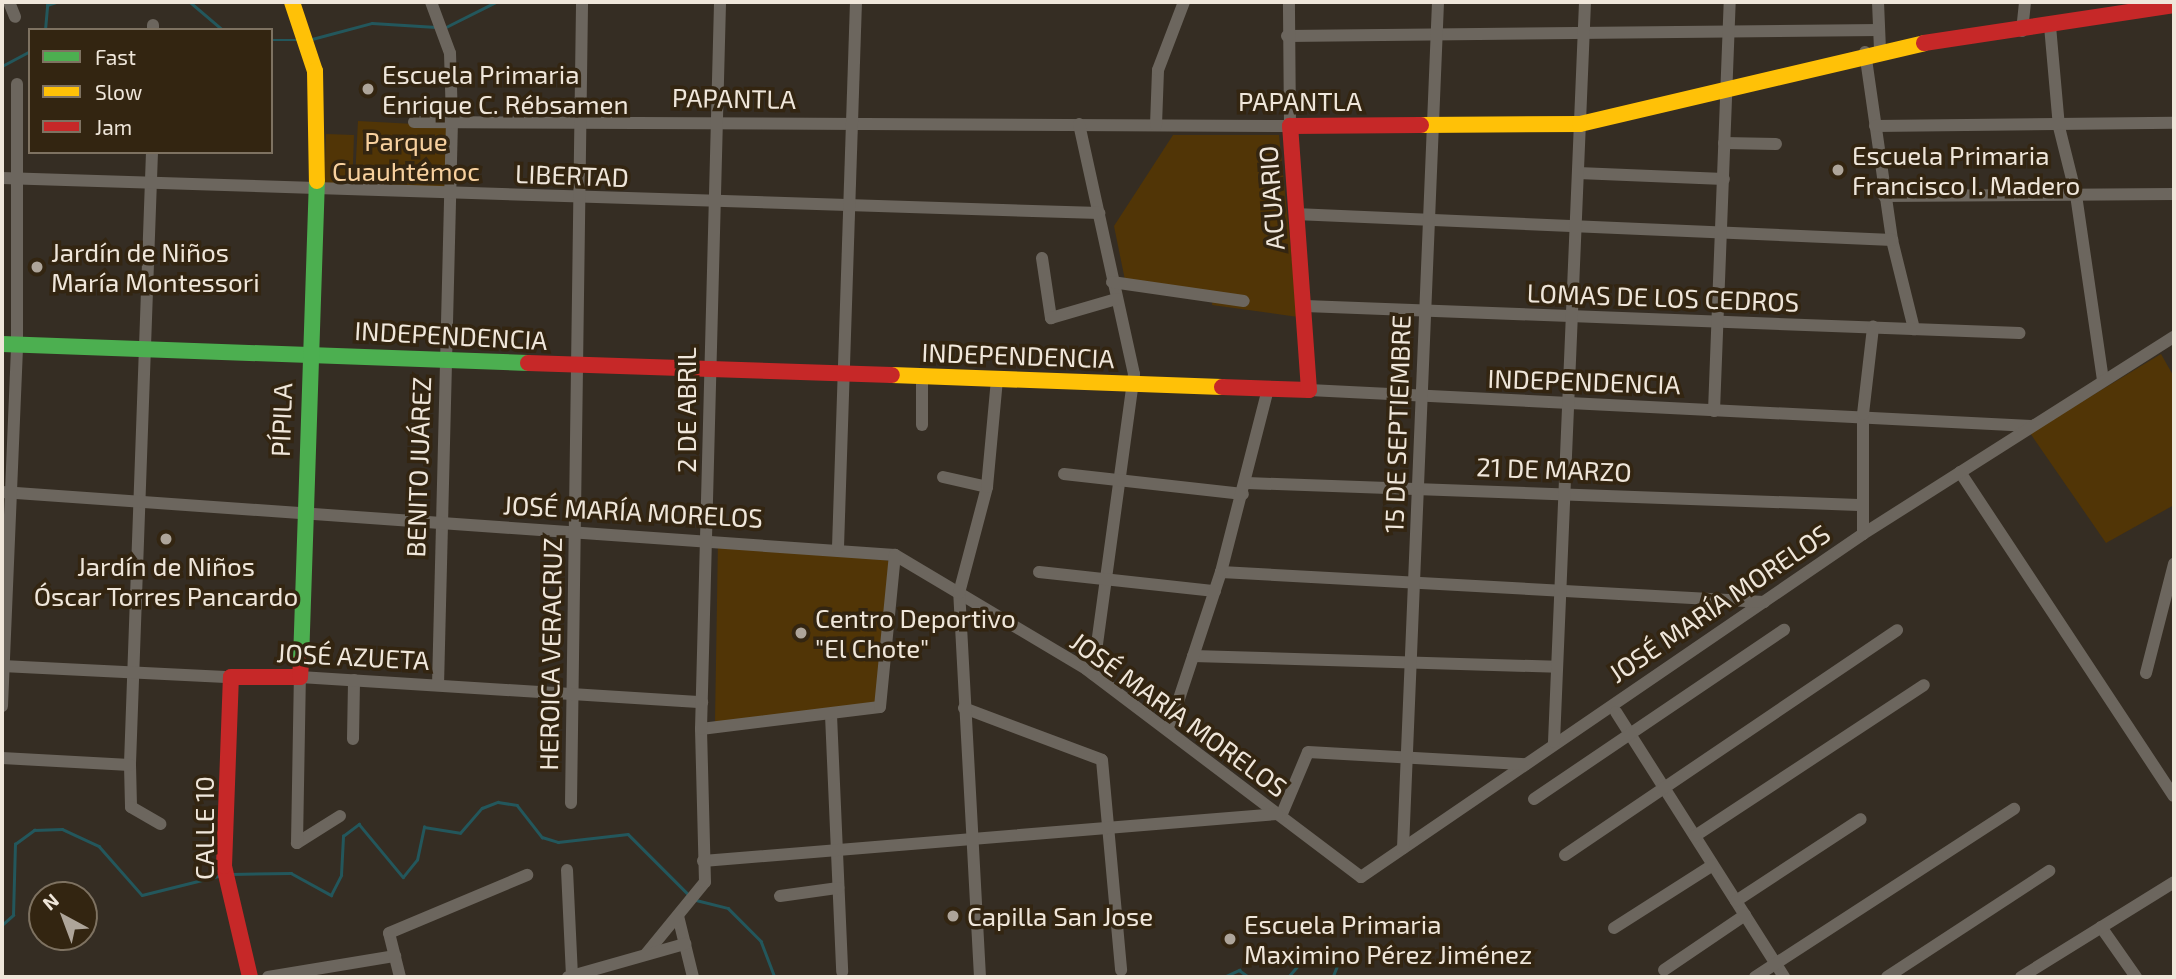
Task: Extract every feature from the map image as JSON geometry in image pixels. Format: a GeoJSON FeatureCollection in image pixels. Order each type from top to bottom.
{"type":"FeatureCollection","features":[{"type":"Feature","properties":{"kind":"main road","name":"PÍPILA"},"geometry":{"type":"LineString","coordinates":[[292,2],[315,71],[317,192],[302,511],[300,677]]}},
{"type":"Feature","properties":{"kind":"main road","name":"PAPANTLA"},"geometry":{"type":"LineString","coordinates":[[1290,126],[1580,124],[1725,84],[1873,50],[2022,31],[2174,5]]}},
{"type":"Feature","properties":{"kind":"main road","name":"ACUARIO"},"geometry":{"type":"LineString","coordinates":[[1290,126],[1309,390]]}},
{"type":"Feature","properties":{"kind":"main road","name":"INDEPENDENCIA"},"geometry":{"type":"LineString","coordinates":[[9,345],[922,375],[1267,393],[1309,390]]}},
{"type":"Feature","properties":{"kind":"main road","name":"JOSÉ AZUETA"},"geometry":{"type":"LineString","coordinates":[[232,677],[300,677]]}},
{"type":"Feature","properties":{"kind":"main road","name":"CALLE 10"},"geometry":{"type":"LineString","coordinates":[[232,677],[224,866],[250,977]]}},
{"type":"Feature","properties":{"kind":"street"},"geometry":{"type":"LineString","coordinates":[[9,2],[15,16]]}},
{"type":"Feature","properties":{"kind":"street","name":"HEROICA VERACRUZ"},"geometry":{"type":"LineString","coordinates":[[571,803],[569,697],[575,531],[582,2]]}},
{"type":"Feature","properties":{"kind":"street","name":"2 DE ABRIL"},"geometry":{"type":"LineString","coordinates":[[679,915],[705,881],[701,729],[708,538],[711,203],[720,2]]}},
{"type":"Feature","properties":{"kind":"street"},"geometry":{"type":"LineString","coordinates":[[838,547],[856,2]]}},
{"type":"Feature","properties":{"kind":"street"},"geometry":{"type":"LineString","coordinates":[[1156,125],[1158,70],[1184,2]]}},
{"type":"Feature","properties":{"kind":"street","name":"ACUARIO"},"geometry":{"type":"LineString","coordinates":[[1289,2],[1287,36],[1290,126]]}},
{"type":"Feature","properties":{"kind":"street","name":"15 DE SEPTIEMBRE"},"geometry":{"type":"LineString","coordinates":[[1403,848],[1438,2]]}},
{"type":"Feature","properties":{"kind":"street"},"geometry":{"type":"LineString","coordinates":[[1554,742],[1585,2]]}},
{"type":"Feature","properties":{"kind":"street"},"geometry":{"type":"LineString","coordinates":[[1714,411],[1730,2]]}},
{"type":"Feature","properties":{"kind":"street"},"geometry":{"type":"LineString","coordinates":[[1878,2],[1879,30],[1873,50],[1875,126],[1892,240],[1914,329]]}},
{"type":"Feature","properties":{"kind":"street"},"geometry":{"type":"LineString","coordinates":[[2022,31],[2025,2]]}},
{"type":"Feature","properties":{"kind":"street","name":"BENITO JUÁREZ"},"geometry":{"type":"LineString","coordinates":[[431,3],[450,53],[452,121],[438,522],[438,685]]}},
{"type":"Feature","properties":{"kind":"street"},"geometry":{"type":"LineString","coordinates":[[2050,26],[2059,127],[2076,195],[2103,381]]}},
{"type":"Feature","properties":{"kind":"street"},"geometry":{"type":"LineString","coordinates":[[1287,36],[1584,32],[1728,34],[1879,30]]}},
{"type":"Feature","properties":{"kind":"street"},"geometry":{"type":"LineString","coordinates":[[2,706],[17,84]]}},
{"type":"Feature","properties":{"kind":"street","name":"PAPANTLA"},"geometry":{"type":"LineString","coordinates":[[414,122],[582,120],[1290,126]]}},
{"type":"Feature","properties":{"kind":"street"},"geometry":{"type":"LineString","coordinates":[[1875,126],[2059,127],[2174,123]]}},
{"type":"Feature","properties":{"kind":"street"},"geometry":{"type":"LineString","coordinates":[[1079,124],[1134,384],[1115,480],[1093,674]]}},
{"type":"Feature","properties":{"kind":"street"},"geometry":{"type":"LineString","coordinates":[[1724,143],[1776,144]]}},
{"type":"Feature","properties":{"kind":"street"},"geometry":{"type":"LineString","coordinates":[[152,154],[149,349],[137,673],[130,765],[131,807],[160,824]]}},
{"type":"Feature","properties":{"kind":"street"},"geometry":{"type":"LineString","coordinates":[[1578,173],[1724,179]]}},
{"type":"Feature","properties":{"kind":"street","name":"LIBERTAD"},"geometry":{"type":"LineString","coordinates":[[2,178],[152,181],[317,192],[450,193],[1099,213]]}},
{"type":"Feature","properties":{"kind":"street"},"geometry":{"type":"LineString","coordinates":[[1884,196],[2174,194]]}},
{"type":"Feature","properties":{"kind":"street"},"geometry":{"type":"LineString","coordinates":[[1295,214],[1576,223],[1892,240]]}},
{"type":"Feature","properties":{"kind":"street"},"geometry":{"type":"LineString","coordinates":[[1042,258],[1051,318],[1116,299]]}},
{"type":"Feature","properties":{"kind":"street"},"geometry":{"type":"LineString","coordinates":[[1112,282],[1244,301]]}},
{"type":"Feature","properties":{"kind":"street","name":"LOMAS DE LOS CEDROS"},"geometry":{"type":"LineString","coordinates":[[1305,306],[2019,333]]}},
{"type":"Feature","properties":{"kind":"street"},"geometry":{"type":"LineString","coordinates":[[1863,534],[1859,505],[1863,414],[1872,327]]}},
{"type":"Feature","properties":{"kind":"street","name":"JOSÉ MARÍA MORELOS"},"geometry":{"type":"LineString","coordinates":[[6,492],[838,547],[895,555],[1093,674],[1361,877],[1554,742],[1863,534],[2174,337]]}},
{"type":"Feature","properties":{"kind":"street"},"geometry":{"type":"LineString","coordinates":[[922,375],[922,425]]}},
{"type":"Feature","properties":{"kind":"street"},"geometry":{"type":"LineString","coordinates":[[980,977],[959,593],[987,487],[997,379]]}},
{"type":"Feature","properties":{"kind":"street","name":"INDEPENDENCIA"},"geometry":{"type":"LineString","coordinates":[[1309,390],[1568,406],[1863,414],[2031,426]]}},
{"type":"Feature","properties":{"kind":"street"},"geometry":{"type":"LineString","coordinates":[[1169,729],[1221,572],[1245,489],[1267,393]]}},
{"type":"Feature","properties":{"kind":"street"},"geometry":{"type":"LineString","coordinates":[[1960,472],[2174,796]]}},
{"type":"Feature","properties":{"kind":"street","name":"21 DE MARZO"},"geometry":{"type":"LineString","coordinates":[[1064,474],[1245,489],[1565,491],[1859,505]]}},
{"type":"Feature","properties":{"kind":"street"},"geometry":{"type":"LineString","coordinates":[[943,478],[987,487]]}},
{"type":"Feature","properties":{"kind":"street"},"geometry":{"type":"LineString","coordinates":[[701,729],[880,707],[895,555]]}},
{"type":"Feature","properties":{"kind":"street"},"geometry":{"type":"LineString","coordinates":[[2146,673],[2171,594],[2174,564]]}},
{"type":"Feature","properties":{"kind":"street"},"geometry":{"type":"LineString","coordinates":[[1039,572],[1102,581],[1215,591]]}},
{"type":"Feature","properties":{"kind":"street"},"geometry":{"type":"LineString","coordinates":[[1221,572],[1560,588],[1764,602]]}},
{"type":"Feature","properties":{"kind":"street"},"geometry":{"type":"LineString","coordinates":[[1534,799],[1784,630]]}},
{"type":"Feature","properties":{"kind":"street"},"geometry":{"type":"LineString","coordinates":[[1565,855],[1897,630]]}},
{"type":"Feature","properties":{"kind":"street"},"geometry":{"type":"LineString","coordinates":[[1193,656],[1410,667],[1557,667]]}},
{"type":"Feature","properties":{"kind":"street","name":"JOSÉ AZUETA"},"geometry":{"type":"LineString","coordinates":[[4,666],[232,677]]}},
{"type":"Feature","properties":{"kind":"street","name":"JOSÉ AZUETA"},"geometry":{"type":"LineString","coordinates":[[300,677],[438,685],[569,697],[702,702]]}},
{"type":"Feature","properties":{"kind":"street","name":"PÍPILA"},"geometry":{"type":"LineString","coordinates":[[300,677],[297,843],[340,816]]}},
{"type":"Feature","properties":{"kind":"street"},"geometry":{"type":"LineString","coordinates":[[353,739],[354,680]]}},
{"type":"Feature","properties":{"kind":"street"},"geometry":{"type":"LineString","coordinates":[[1695,836],[1924,685]]}},
{"type":"Feature","properties":{"kind":"street"},"geometry":{"type":"LineString","coordinates":[[964,708],[1102,760],[1104,827],[1121,970]]}},
{"type":"Feature","properties":{"kind":"street"},"geometry":{"type":"LineString","coordinates":[[1616,712],[1784,977]]}},
{"type":"Feature","properties":{"kind":"street"},"geometry":{"type":"LineString","coordinates":[[831,715],[842,972]]}},
{"type":"Feature","properties":{"kind":"street"},"geometry":{"type":"LineString","coordinates":[[703,861],[836,847],[1279,815],[1308,752],[1526,764]]}},
{"type":"Feature","properties":{"kind":"street"},"geometry":{"type":"LineString","coordinates":[[2,758],[130,765]]}},
{"type":"Feature","properties":{"kind":"street"},"geometry":{"type":"LineString","coordinates":[[1755,977],[2014,809]]}},
{"type":"Feature","properties":{"kind":"street"},"geometry":{"type":"LineString","coordinates":[[1736,901],[1861,819]]}},
{"type":"Feature","properties":{"kind":"street"},"geometry":{"type":"LineString","coordinates":[[1614,928],[1713,865]]}},
{"type":"Feature","properties":{"kind":"street"},"geometry":{"type":"LineString","coordinates":[[567,870],[570,976],[685,944]]}},
{"type":"Feature","properties":{"kind":"street"},"geometry":{"type":"LineString","coordinates":[[1887,977],[2049,871]]}},
{"type":"Feature","properties":{"kind":"street"},"geometry":{"type":"LineString","coordinates":[[400,977],[389,933],[527,875]]}},
{"type":"Feature","properties":{"kind":"street"},"geometry":{"type":"LineString","coordinates":[[2021,977],[2174,882]]}},
{"type":"Feature","properties":{"kind":"street"},"geometry":{"type":"LineString","coordinates":[[780,896],[838,888]]}},
{"type":"Feature","properties":{"kind":"street"},"geometry":{"type":"LineString","coordinates":[[646,954],[679,915]]}},
{"type":"Feature","properties":{"kind":"street"},"geometry":{"type":"LineString","coordinates":[[679,915],[693,977]]}},
{"type":"Feature","properties":{"kind":"street"},"geometry":{"type":"LineString","coordinates":[[1664,970],[1745,915]]}},
{"type":"Feature","properties":{"kind":"street"},"geometry":{"type":"LineString","coordinates":[[2102,927],[2136,977]]}},
{"type":"Feature","properties":{"kind":"street"},"geometry":{"type":"LineString","coordinates":[[268,977],[395,956]]}},
{"type":"Feature","properties":{"kind":"green space","name":"Parque Cuauhtémoc"},"geometry":{"type":"Polygon","coordinates":[[[358,121],[448,126],[444,192],[355,187],[358,121]]]}},
{"type":"Feature","properties":{"kind":"green space"},"geometry":{"type":"Polygon","coordinates":[[[326,134],[354,135],[352,187],[324,186],[326,134]]]}},
{"type":"Feature","properties":{"kind":"green space"},"geometry":{"type":"Polygon","coordinates":[[[1173,135],[1279,135],[1298,317],[1212,305],[1213,296],[1126,285],[1114,226],[1173,135]]]}},
{"type":"Feature","properties":{"kind":"green space"},"geometry":{"type":"Polygon","coordinates":[[[2161,354],[2174,377],[2174,505],[2106,543],[2030,433],[2161,354]]]}},
{"type":"Feature","properties":{"kind":"green space","name":"Centro Deportivo \"El Chote\""},"geometry":{"type":"Polygon","coordinates":[[[718,540],[891,561],[879,705],[715,722],[718,540]]]}},
{"type":"Feature","properties":{"kind":"waterway"},"geometry":{"type":"LineString","coordinates":[[45,28],[47,5],[56,2]]}},
{"type":"Feature","properties":{"kind":"waterway"},"geometry":{"type":"LineString","coordinates":[[190,2],[221,28]]}},
{"type":"Feature","properties":{"kind":"waterway"},"geometry":{"type":"LineString","coordinates":[[446,27],[496,2]]}},
{"type":"Feature","properties":{"kind":"waterway"},"geometry":{"type":"LineString","coordinates":[[312,39],[372,23],[436,27]]}},
{"type":"Feature","properties":{"kind":"waterway"},"geometry":{"type":"LineString","coordinates":[[273,40],[298,40]]}},
{"type":"Feature","properties":{"kind":"waterway"},"geometry":{"type":"LineString","coordinates":[[2,66],[28,52]]}},
{"type":"Feature","properties":{"kind":"waterway"},"geometry":{"type":"LineString","coordinates":[[231,874],[291,873],[331,895],[341,875],[343,836],[359,824],[403,877],[417,860],[424,827],[460,833],[482,808],[498,802],[517,805],[542,837],[558,842],[628,834],[688,894]]}},
{"type":"Feature","properties":{"kind":"waterway"},"geometry":{"type":"LineString","coordinates":[[2,925],[13,915],[15,844],[34,830],[62,829],[99,846],[142,895],[218,876]]}},
{"type":"Feature","properties":{"kind":"waterway"},"geometry":{"type":"LineString","coordinates":[[696,900],[728,908],[761,941],[775,977]]}},
{"type":"Feature","properties":{"kind":"waterway"},"geometry":{"type":"LineString","coordinates":[[1288,977],[1302,961],[1321,958],[1340,960],[1333,977]]}},
{"type":"Feature","properties":{"kind":"waterway"},"geometry":{"type":"LineString","coordinates":[[1224,977],[1239,970],[1249,977]]}},
{"type":"Feature","properties":{"kind":"traffic: fast"},"geometry":{"type":"LineString","coordinates":[[301,661],[317,181]]}},
{"type":"Feature","properties":{"kind":"traffic: fast"},"geometry":{"type":"LineString","coordinates":[[2,344],[528,363]]}},
{"type":"Feature","properties":{"kind":"traffic: slow"},"geometry":{"type":"LineString","coordinates":[[292,2],[315,71],[317,181]]}},
{"type":"Feature","properties":{"kind":"traffic: slow"},"geometry":{"type":"LineString","coordinates":[[1421,125],[1580,124],[1924,43]]}},
{"type":"Feature","properties":{"kind":"traffic: slow"},"geometry":{"type":"LineString","coordinates":[[892,375],[1222,387]]}},
{"type":"Feature","properties":{"kind":"traffic: jam"},"geometry":{"type":"LineString","coordinates":[[1924,43],[2174,5]]}},
{"type":"Feature","properties":{"kind":"traffic: jam"},"geometry":{"type":"LineString","coordinates":[[1222,387],[1309,390],[1290,126],[1421,125]]}},
{"type":"Feature","properties":{"kind":"traffic: jam"},"geometry":{"type":"LineString","coordinates":[[528,363],[892,375]]}},
{"type":"Feature","properties":{"kind":"traffic: jam"},"geometry":{"type":"LineString","coordinates":[[250,977],[224,866],[231,677],[300,677],[301,661]]}},
{"type":"Feature","properties":{"kind":"place","name":"Escuela Primaria Enrique C. Rébsamen"},"geometry":{"type":"Point","coordinates":[368,89]}},
{"type":"Feature","properties":{"kind":"place","name":"Escuela Primaria Francisco I. Madero"},"geometry":{"type":"Point","coordinates":[1838,170]}},
{"type":"Feature","properties":{"kind":"place","name":"Jardín de Niños María Montessori"},"geometry":{"type":"Point","coordinates":[37,267]}},
{"type":"Feature","properties":{"kind":"place","name":"Jardín de Niños Óscar Torres Pancardo"},"geometry":{"type":"Point","coordinates":[166,539]}},
{"type":"Feature","properties":{"kind":"place","name":"Centro Deportivo \"El Chote\""},"geometry":{"type":"Point","coordinates":[801,633]}},
{"type":"Feature","properties":{"kind":"place","name":"Capilla San Jose"},"geometry":{"type":"Point","coordinates":[953,916]}},
{"type":"Feature","properties":{"kind":"place","name":"Escuela Primaria Maximino Pérez Jiménez"},"geometry":{"type":"Point","coordinates":[1230,939]}}]}
